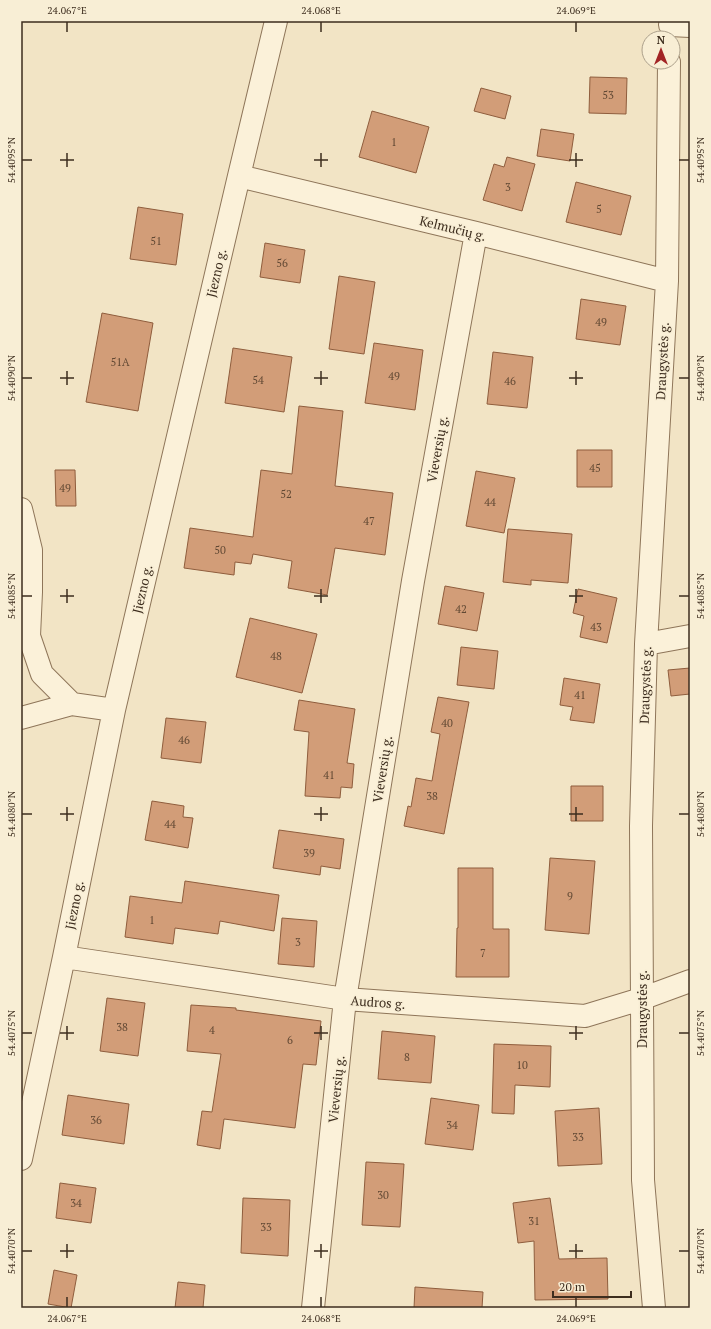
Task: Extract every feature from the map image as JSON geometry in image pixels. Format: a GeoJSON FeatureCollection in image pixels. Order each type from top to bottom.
{"type":"FeatureCollection","features":[{"type":"Feature","properties":{"kind":"street","name":"Jiezno g."},"geometry":{"type":"LineString","coordinates":[[21,1159],[114,710],[276,21]]}},
{"type":"Feature","properties":{"kind":"street","name":"Draugystės g."},"geometry":{"type":"LineString","coordinates":[[654,1308],[644,1180],[641,998],[641,826],[646,644],[667,281],[669,70]]}},
{"type":"Feature","properties":{"kind":"street","name":"Kelmučių g."},"geometry":{"type":"LineString","coordinates":[[239,176],[667,281]]}},
{"type":"Feature","properties":{"kind":"street","name":"Vieversių g."},"geometry":{"type":"LineString","coordinates":[[313,1308],[345,999],[412,581],[476,233]]}},
{"type":"Feature","properties":{"kind":"street"},"geometry":{"type":"LineString","coordinates":[[21,509],[31,550],[29,636],[42,674],[72,704]]}},
{"type":"Feature","properties":{"kind":"street"},"geometry":{"type":"LineString","coordinates":[[646,644],[690,636]]}},
{"type":"Feature","properties":{"kind":"street"},"geometry":{"type":"LineString","coordinates":[[21,718],[72,704],[114,710]]}},
{"type":"Feature","properties":{"kind":"street","name":"Audros g."},"geometry":{"type":"LineString","coordinates":[[64,957],[345,999],[585,1016],[690,981]]}},
{"type":"Feature","properties":{"kind":"building"},"geometry":{"type":"Polygon","coordinates":[[[590,77],[627,78],[626,114],[589,113],[590,77]]]}},
{"type":"Feature","properties":{"kind":"building"},"geometry":{"type":"Polygon","coordinates":[[[481,88],[511,96],[505,119],[474,111],[481,88]]]}},
{"type":"Feature","properties":{"kind":"building"},"geometry":{"type":"Polygon","coordinates":[[[372,111],[429,127],[416,173],[359,157],[372,111]]]}},
{"type":"Feature","properties":{"kind":"building"},"geometry":{"type":"Polygon","coordinates":[[[541,129],[574,134],[570,161],[537,156],[541,129]]]}},
{"type":"Feature","properties":{"kind":"building"},"geometry":{"type":"Polygon","coordinates":[[[507,157],[535,164],[522,211],[483,200],[494,164],[504,167],[507,157]]]}},
{"type":"Feature","properties":{"kind":"building"},"geometry":{"type":"Polygon","coordinates":[[[576,182],[631,196],[621,235],[566,222],[576,182]]]}},
{"type":"Feature","properties":{"kind":"building"},"geometry":{"type":"Polygon","coordinates":[[[138,207],[183,214],[176,265],[130,259],[138,207]]]}},
{"type":"Feature","properties":{"kind":"building"},"geometry":{"type":"Polygon","coordinates":[[[265,243],[305,250],[300,283],[260,277],[265,243]]]}},
{"type":"Feature","properties":{"kind":"building"},"geometry":{"type":"Polygon","coordinates":[[[339,276],[375,282],[364,354],[329,349],[339,276]]]}},
{"type":"Feature","properties":{"kind":"building"},"geometry":{"type":"Polygon","coordinates":[[[581,299],[626,306],[620,345],[576,339],[581,299]]]}},
{"type":"Feature","properties":{"kind":"building"},"geometry":{"type":"Polygon","coordinates":[[[102,313],[153,323],[138,411],[86,402],[102,313]]]}},
{"type":"Feature","properties":{"kind":"building"},"geometry":{"type":"Polygon","coordinates":[[[374,343],[423,350],[415,410],[365,403],[374,343]]]}},
{"type":"Feature","properties":{"kind":"building"},"geometry":{"type":"Polygon","coordinates":[[[233,348],[292,357],[284,412],[225,403],[233,348]]]}},
{"type":"Feature","properties":{"kind":"building"},"geometry":{"type":"Polygon","coordinates":[[[493,352],[533,357],[527,408],[487,404],[493,352]]]}},
{"type":"Feature","properties":{"kind":"building"},"geometry":{"type":"Polygon","coordinates":[[[299,406],[343,411],[335,486],[393,493],[385,555],[335,548],[327,595],[288,588],[292,561],[253,554],[251,564],[235,562],[234,575],[184,568],[190,528],[253,537],[261,470],[292,474],[299,406]]]}},
{"type":"Feature","properties":{"kind":"building"},"geometry":{"type":"Polygon","coordinates":[[[577,450],[612,450],[612,487],[577,487],[577,450]]]}},
{"type":"Feature","properties":{"kind":"building"},"geometry":{"type":"Polygon","coordinates":[[[55,470],[75,470],[76,506],[56,506],[55,470]]]}},
{"type":"Feature","properties":{"kind":"building"},"geometry":{"type":"Polygon","coordinates":[[[476,471],[515,478],[504,533],[466,526],[476,471]]]}},
{"type":"Feature","properties":{"kind":"building"},"geometry":{"type":"Polygon","coordinates":[[[508,529],[572,534],[568,583],[531,580],[531,585],[503,582],[508,529]]]}},
{"type":"Feature","properties":{"kind":"building"},"geometry":{"type":"Polygon","coordinates":[[[445,586],[484,593],[477,631],[438,624],[445,586]]]}},
{"type":"Feature","properties":{"kind":"building"},"geometry":{"type":"Polygon","coordinates":[[[578,589],[617,598],[607,643],[580,637],[584,616],[573,613],[578,589]]]}},
{"type":"Feature","properties":{"kind":"building"},"geometry":{"type":"Polygon","coordinates":[[[250,618],[317,634],[302,693],[236,677],[250,618]]]}},
{"type":"Feature","properties":{"kind":"building"},"geometry":{"type":"Polygon","coordinates":[[[461,647],[498,651],[494,689],[457,685],[461,647]]]}},
{"type":"Feature","properties":{"kind":"building"},"geometry":{"type":"Polygon","coordinates":[[[690,668],[690,694],[671,696],[668,670],[690,668]]]}},
{"type":"Feature","properties":{"kind":"building"},"geometry":{"type":"Polygon","coordinates":[[[564,678],[600,684],[594,723],[570,720],[573,707],[560,705],[564,678]]]}},
{"type":"Feature","properties":{"kind":"building"},"geometry":{"type":"Polygon","coordinates":[[[438,697],[469,702],[444,834],[404,826],[408,806],[411,807],[416,778],[432,781],[440,734],[431,732],[438,697]]]}},
{"type":"Feature","properties":{"kind":"building"},"geometry":{"type":"Polygon","coordinates":[[[299,700],[355,709],[347,763],[354,764],[352,788],[341,787],[340,798],[305,796],[309,732],[294,730],[299,700]]]}},
{"type":"Feature","properties":{"kind":"building"},"geometry":{"type":"Polygon","coordinates":[[[166,718],[206,722],[201,763],[161,758],[166,718]]]}},
{"type":"Feature","properties":{"kind":"building"},"geometry":{"type":"Polygon","coordinates":[[[571,786],[603,786],[603,821],[571,821],[571,786]]]}},
{"type":"Feature","properties":{"kind":"building"},"geometry":{"type":"Polygon","coordinates":[[[152,801],[184,806],[183,817],[193,818],[188,848],[145,840],[152,801]]]}},
{"type":"Feature","properties":{"kind":"building"},"geometry":{"type":"Polygon","coordinates":[[[279,830],[344,839],[340,869],[321,866],[320,875],[273,868],[279,830]]]}},
{"type":"Feature","properties":{"kind":"building"},"geometry":{"type":"Polygon","coordinates":[[[550,858],[595,861],[589,934],[545,930],[550,858]]]}},
{"type":"Feature","properties":{"kind":"building"},"geometry":{"type":"Polygon","coordinates":[[[458,868],[493,868],[493,929],[509,929],[509,977],[456,977],[458,868]]]}},
{"type":"Feature","properties":{"kind":"building"},"geometry":{"type":"Polygon","coordinates":[[[185,881],[279,895],[274,931],[220,921],[218,934],[175,928],[173,944],[125,937],[130,896],[182,903],[185,881]]]}},
{"type":"Feature","properties":{"kind":"building"},"geometry":{"type":"Polygon","coordinates":[[[282,918],[317,921],[314,967],[278,964],[282,918]]]}},
{"type":"Feature","properties":{"kind":"building"},"geometry":{"type":"Polygon","coordinates":[[[107,998],[145,1003],[138,1056],[100,1051],[107,998]]]}},
{"type":"Feature","properties":{"kind":"building"},"geometry":{"type":"Polygon","coordinates":[[[191,1005],[236,1008],[236,1010],[321,1021],[316,1065],[303,1064],[295,1128],[224,1119],[220,1149],[197,1145],[202,1111],[212,1112],[221,1054],[187,1051],[191,1005]]]}},
{"type":"Feature","properties":{"kind":"building"},"geometry":{"type":"Polygon","coordinates":[[[382,1031],[435,1036],[431,1083],[378,1079],[382,1031]]]}},
{"type":"Feature","properties":{"kind":"building"},"geometry":{"type":"Polygon","coordinates":[[[494,1044],[551,1046],[550,1087],[515,1085],[514,1114],[492,1113],[494,1044]]]}},
{"type":"Feature","properties":{"kind":"building"},"geometry":{"type":"Polygon","coordinates":[[[68,1095],[129,1104],[124,1144],[62,1135],[68,1095]]]}},
{"type":"Feature","properties":{"kind":"building"},"geometry":{"type":"Polygon","coordinates":[[[431,1098],[479,1105],[473,1150],[425,1144],[431,1098]]]}},
{"type":"Feature","properties":{"kind":"building"},"geometry":{"type":"Polygon","coordinates":[[[599,1108],[602,1164],[558,1166],[555,1111],[599,1108]]]}},
{"type":"Feature","properties":{"kind":"building"},"geometry":{"type":"Polygon","coordinates":[[[366,1162],[404,1164],[400,1227],[362,1225],[366,1162]]]}},
{"type":"Feature","properties":{"kind":"building"},"geometry":{"type":"Polygon","coordinates":[[[60,1183],[96,1188],[91,1223],[56,1218],[60,1183]]]}},
{"type":"Feature","properties":{"kind":"building"},"geometry":{"type":"Polygon","coordinates":[[[243,1198],[290,1200],[288,1256],[241,1253],[243,1198]]]}},
{"type":"Feature","properties":{"kind":"building"},"geometry":{"type":"Polygon","coordinates":[[[550,1198],[559,1259],[607,1258],[608,1299],[535,1300],[534,1241],[518,1243],[513,1203],[550,1198]]]}},
{"type":"Feature","properties":{"kind":"building"},"geometry":{"type":"Polygon","coordinates":[[[54,1270],[77,1275],[71,1308],[48,1304],[54,1270]]]}},
{"type":"Feature","properties":{"kind":"building"},"geometry":{"type":"Polygon","coordinates":[[[178,1282],[205,1285],[203,1308],[175,1308],[178,1282]]]}},
{"type":"Feature","properties":{"kind":"building"},"geometry":{"type":"Polygon","coordinates":[[[415,1287],[483,1292],[482,1308],[414,1308],[415,1287]]]}}]}
